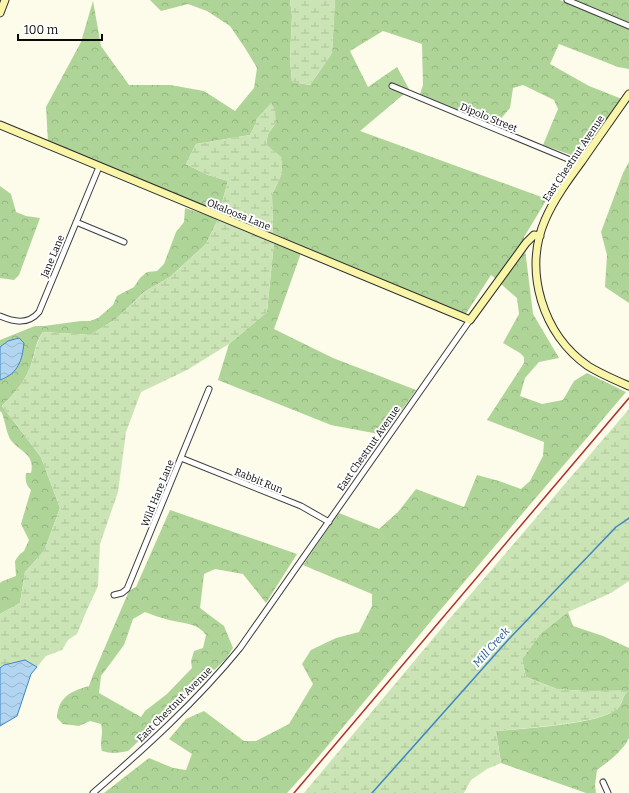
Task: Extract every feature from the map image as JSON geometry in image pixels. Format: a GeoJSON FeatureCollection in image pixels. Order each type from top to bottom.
{"type":"FeatureCollection","features":[{"type":"Feature","properties":{"kind":"street"},"geometry":{"type":"LineString","coordinates":[[0,13],[5,0]]}},
{"type":"Feature","properties":{"kind":"street"},"geometry":{"type":"LineString","coordinates":[[567,0],[629,26]]}},
{"type":"Feature","properties":{"kind":"street","name":"Dipolo Street"},"geometry":{"type":"LineString","coordinates":[[392,86],[580,164]]}},
{"type":"Feature","properties":{"kind":"street","name":"East Chestnut Avenue"},"geometry":{"type":"LineString","coordinates":[[93,793],[171,723],[240,648],[470,320],[526,243],[534,235],[540,236],[552,205],[629,94]]}},
{"type":"Feature","properties":{"kind":"street","name":"Okaloosa Lane"},"geometry":{"type":"LineString","coordinates":[[0,125],[470,320]]}},
{"type":"Feature","properties":{"kind":"street","name":"Jane Lane"},"geometry":{"type":"LineString","coordinates":[[0,316],[18,322],[30,320],[39,312],[99,167]]}},
{"type":"Feature","properties":{"kind":"street"},"geometry":{"type":"LineString","coordinates":[[76,222],[124,242]]}},
{"type":"Feature","properties":{"kind":"street"},"geometry":{"type":"LineString","coordinates":[[540,236],[536,262],[538,286],[542,304],[552,326],[562,341],[587,365],[605,376],[629,386]]}},
{"type":"Feature","properties":{"kind":"street","name":"Wild Hare Lane"},"geometry":{"type":"LineString","coordinates":[[114,595],[127,589],[209,389]]}},
{"type":"Feature","properties":{"kind":"street","name":"Rabbit Run"},"geometry":{"type":"LineString","coordinates":[[181,458],[301,506],[329,522]]}},
{"type":"Feature","properties":{"kind":"street"},"geometry":{"type":"LineString","coordinates":[[603,782],[608,793]]}},
{"type":"Feature","properties":{"kind":"green space"},"geometry":{"type":"Polygon","coordinates":[[[150,0],[290,0],[292,16],[290,59],[292,82],[310,85],[332,53],[335,0],[560,0],[629,29],[629,69],[618,67],[559,44],[550,64],[589,86],[622,99],[580,158],[543,145],[558,109],[554,100],[523,85],[513,88],[510,108],[498,122],[485,122],[420,94],[423,85],[422,44],[383,31],[350,51],[368,87],[397,67],[409,89],[408,90],[390,83],[388,88],[404,94],[360,131],[547,199],[524,237],[524,240],[496,279],[491,275],[465,315],[318,254],[273,233],[272,195],[282,173],[282,158],[266,145],[268,134],[276,123],[257,118],[250,135],[196,144],[186,164],[208,175],[228,181],[219,213],[48,142],[46,107],[81,42],[93,1],[101,46],[129,85],[170,85],[204,91],[235,111],[254,88],[257,68],[230,26],[207,11],[188,4],[161,11],[150,0]]]}},
{"type":"Feature","properties":{"kind":"green space"},"geometry":{"type":"Polygon","coordinates":[[[290,0],[335,0],[332,53],[310,85],[292,82],[290,59],[292,16],[290,0]]]}},
{"type":"Feature","properties":{"kind":"green space"},"geometry":{"type":"Polygon","coordinates":[[[574,0],[629,0],[629,23],[574,0]]]}},
{"type":"Feature","properties":{"kind":"green space"},"geometry":{"type":"Polygon","coordinates":[[[271,103],[275,109],[276,123],[268,134],[266,145],[282,158],[282,173],[272,195],[274,235],[219,213],[228,181],[208,175],[186,164],[196,144],[250,135],[257,118],[271,103]]]}},
{"type":"Feature","properties":{"kind":"green space"},"geometry":{"type":"Polygon","coordinates":[[[629,162],[629,303],[605,287],[607,255],[601,232],[623,173],[629,162]]]}},
{"type":"Feature","properties":{"kind":"green space"},"geometry":{"type":"Polygon","coordinates":[[[0,186],[11,194],[16,212],[26,216],[40,218],[19,275],[14,280],[0,278],[0,186]]]}},
{"type":"Feature","properties":{"kind":"green space"},"geometry":{"type":"Polygon","coordinates":[[[185,208],[218,219],[206,244],[170,277],[144,292],[116,319],[90,335],[43,332],[38,341],[27,375],[17,390],[2,406],[41,457],[60,508],[44,551],[25,572],[20,603],[0,614],[0,583],[16,576],[15,561],[24,551],[29,540],[21,524],[31,490],[26,482],[26,473],[31,473],[32,466],[31,460],[28,456],[12,442],[9,437],[2,413],[0,411],[0,380],[5,378],[8,341],[0,347],[0,340],[35,326],[90,321],[98,318],[113,305],[117,296],[134,287],[140,278],[147,272],[157,271],[164,264],[176,232],[184,222],[185,208]]]}},
{"type":"Feature","properties":{"kind":"green space"},"geometry":{"type":"Polygon","coordinates":[[[218,219],[274,242],[267,312],[229,344],[187,370],[141,392],[126,432],[118,492],[100,544],[98,586],[77,634],[68,640],[62,650],[46,656],[37,667],[25,660],[4,665],[0,668],[0,614],[20,603],[25,572],[44,551],[60,508],[41,457],[2,406],[17,390],[27,375],[38,341],[43,332],[90,335],[116,319],[144,292],[170,277],[206,244],[218,219]]]}},
{"type":"Feature","properties":{"kind":"green space"},"geometry":{"type":"Polygon","coordinates":[[[274,242],[301,253],[274,329],[333,358],[416,390],[384,435],[331,425],[218,380],[229,344],[267,312],[274,242]]]}},
{"type":"Feature","properties":{"kind":"green space"},"geometry":{"type":"Polygon","coordinates":[[[525,249],[533,314],[559,358],[539,362],[525,378],[520,396],[542,404],[563,400],[574,381],[587,373],[626,392],[287,793],[104,793],[149,758],[173,768],[186,770],[192,754],[169,739],[186,719],[204,711],[244,741],[256,741],[289,724],[313,684],[302,664],[311,650],[336,638],[359,632],[372,606],[372,594],[303,565],[339,513],[379,529],[398,512],[416,489],[464,507],[477,475],[521,489],[530,481],[543,456],[544,442],[487,420],[524,363],[524,357],[520,353],[503,343],[519,314],[517,298],[501,284],[525,249]]]}},
{"type":"Feature","properties":{"kind":"green space"},"geometry":{"type":"Polygon","coordinates":[[[629,409],[629,581],[611,593],[568,612],[541,633],[522,659],[526,677],[557,689],[584,691],[629,690],[625,694],[618,708],[597,718],[541,727],[496,731],[501,763],[487,769],[471,780],[464,793],[304,793],[446,623],[629,409]]]}},
{"type":"Feature","properties":{"kind":"green space"},"geometry":{"type":"Polygon","coordinates":[[[170,510],[297,554],[266,603],[243,574],[215,569],[204,574],[200,608],[224,626],[233,648],[226,659],[128,751],[109,753],[102,751],[101,724],[90,721],[79,726],[63,724],[57,718],[58,711],[63,700],[67,696],[77,690],[89,686],[129,591],[136,587],[170,510]],[[145,612],[133,619],[124,645],[101,676],[99,693],[141,717],[145,711],[167,694],[192,668],[191,661],[194,651],[203,648],[206,635],[199,628],[194,626],[145,612]]]}},
{"type":"Feature","properties":{"kind":"green space"},"geometry":{"type":"Polygon","coordinates":[[[568,612],[573,626],[603,636],[629,648],[629,738],[611,760],[597,770],[595,785],[596,793],[586,793],[501,763],[496,731],[578,722],[608,714],[617,709],[620,705],[628,691],[584,691],[557,689],[526,677],[522,659],[541,633],[568,612]]]}},
{"type":"Feature","properties":{"kind":"water"},"geometry":{"type":"Polygon","coordinates":[[[19,338],[24,343],[21,360],[11,374],[0,380],[0,347],[8,341],[19,338]]]}},
{"type":"Feature","properties":{"kind":"water"},"geometry":{"type":"Polygon","coordinates":[[[25,660],[37,667],[31,674],[17,716],[0,726],[0,668],[4,665],[25,660]]]}},
{"type":"Feature","properties":{"kind":"waterway","name":"Mill Creek"},"geometry":{"type":"LineString","coordinates":[[372,793],[508,640],[616,527],[629,518]]}},
{"type":"Feature","properties":{"kind":"railway"},"geometry":{"type":"LineString","coordinates":[[294,793],[629,398]]}}]}
